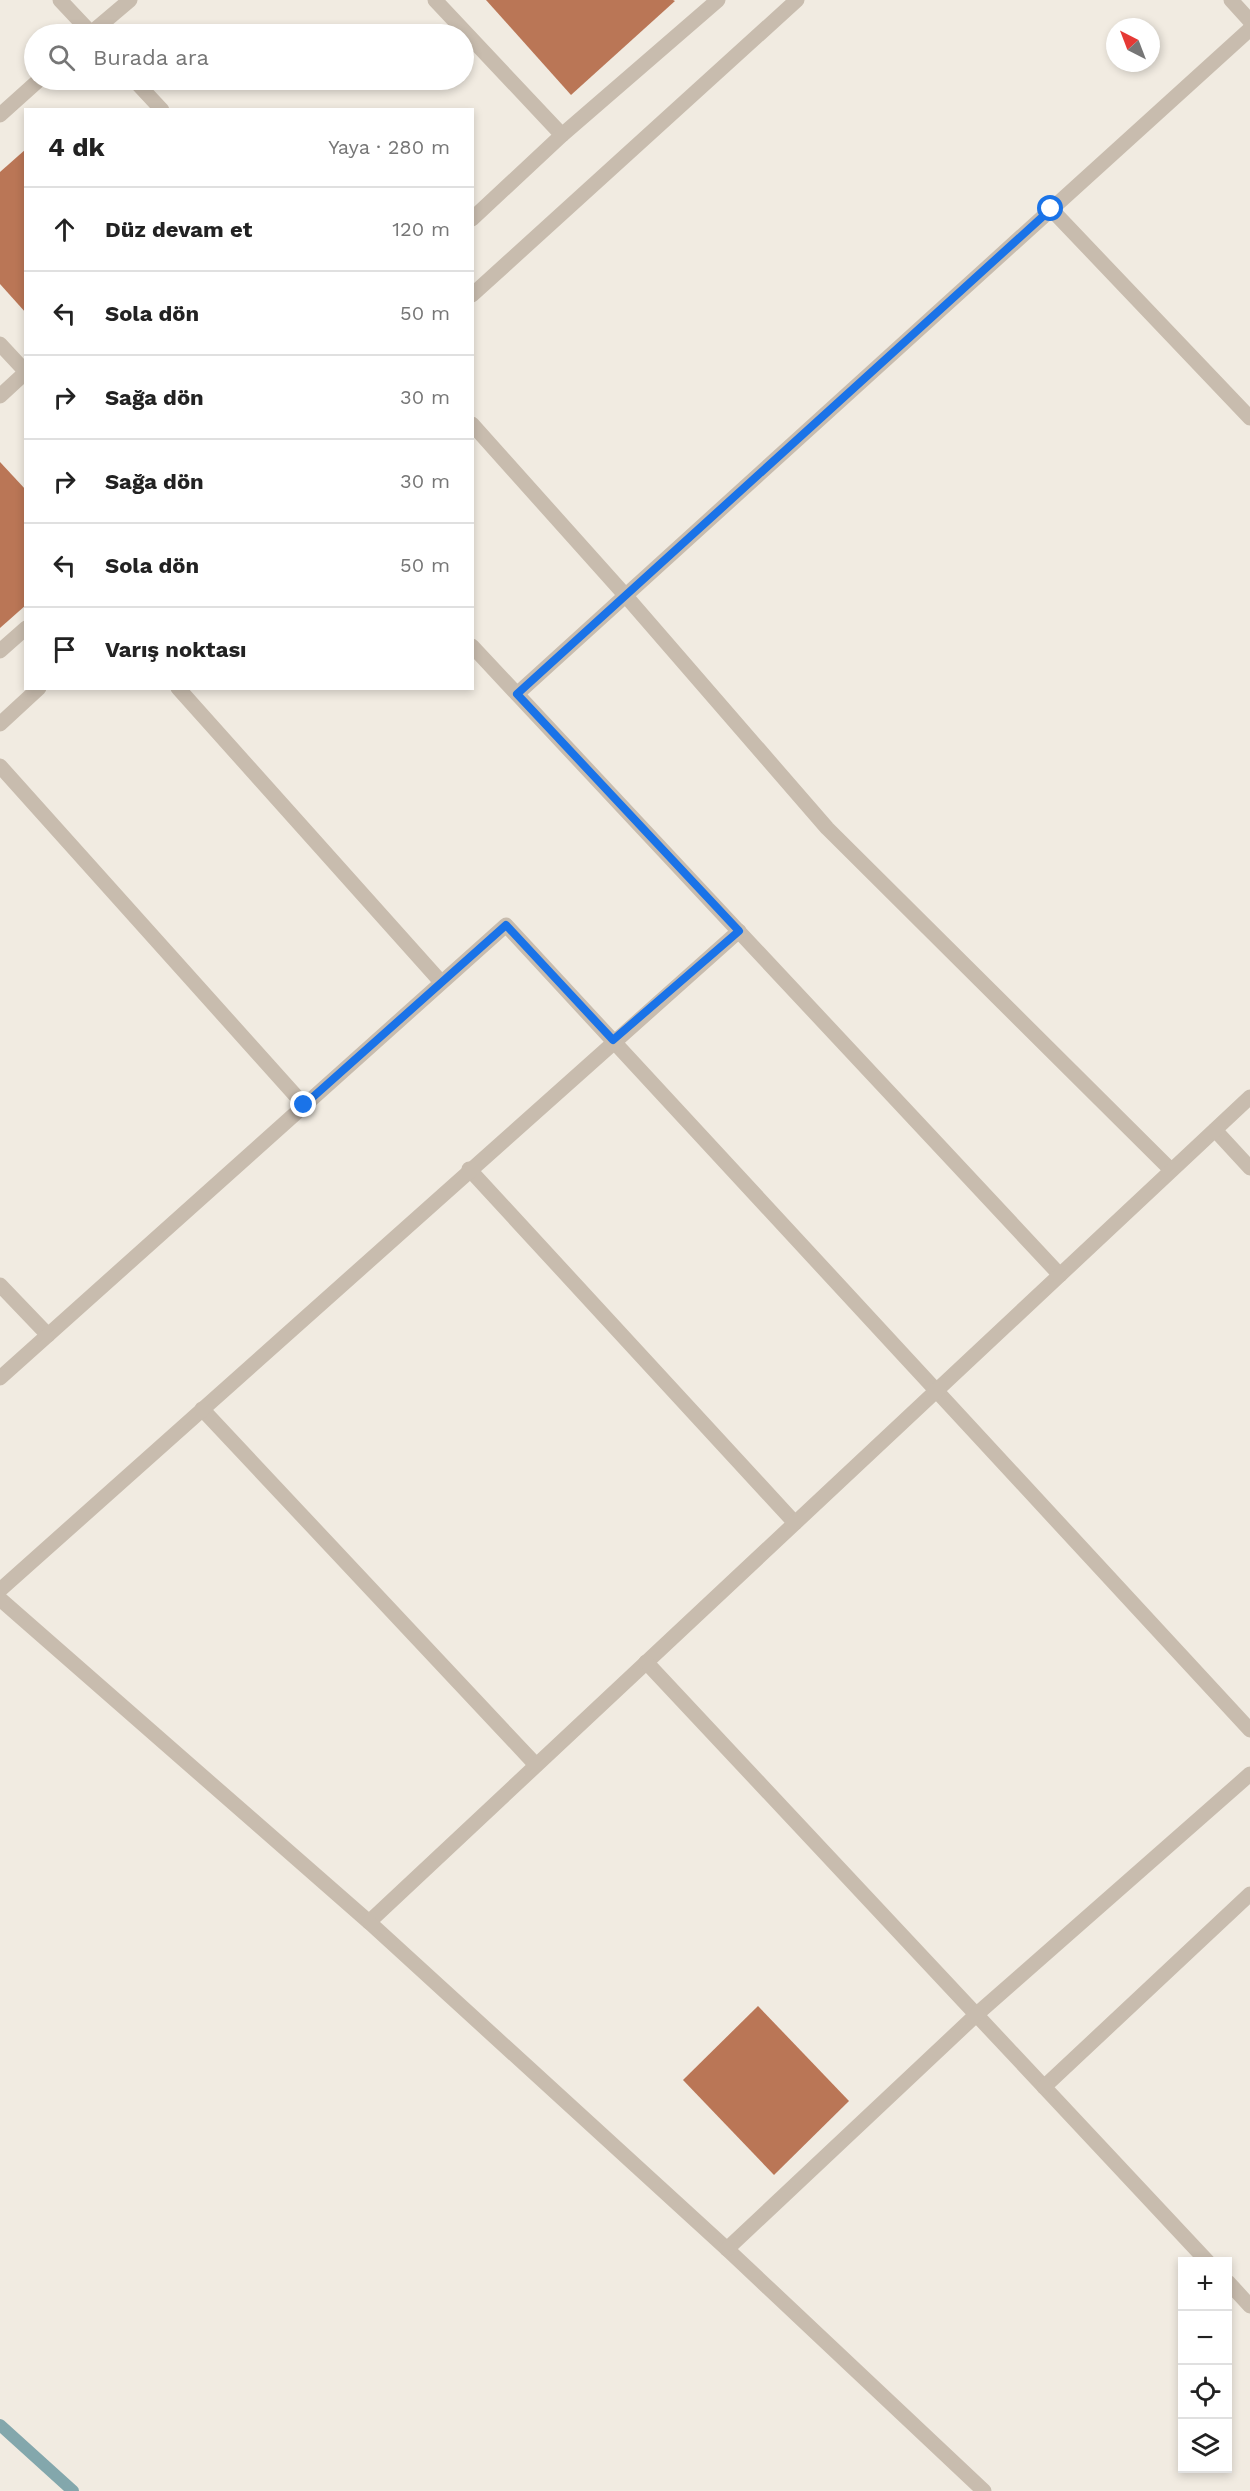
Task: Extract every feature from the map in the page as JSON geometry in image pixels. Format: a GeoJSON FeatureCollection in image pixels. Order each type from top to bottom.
{"type":"FeatureCollection","features":[{"type":"Feature","properties":{"kind":"street"},"geometry":{"type":"LineString","coordinates":[[60,0],[81,24]]}},
{"type":"Feature","properties":{"kind":"street"},"geometry":{"type":"LineString","coordinates":[[102,24],[130,0]]}},
{"type":"Feature","properties":{"kind":"street"},"geometry":{"type":"LineString","coordinates":[[435,0],[458,24]]}},
{"type":"Feature","properties":{"kind":"street"},"geometry":{"type":"LineString","coordinates":[[474,217],[562,135],[718,0]]}},
{"type":"Feature","properties":{"kind":"street"},"geometry":{"type":"LineString","coordinates":[[474,293],[797,0]]}},
{"type":"Feature","properties":{"kind":"street"},"geometry":{"type":"LineString","coordinates":[[1231,0],[1250,21]]}},
{"type":"Feature","properties":{"kind":"street"},"geometry":{"type":"LineString","coordinates":[[517,694],[1250,29]]}},
{"type":"Feature","properties":{"kind":"street"},"geometry":{"type":"LineString","coordinates":[[474,41],[562,135]]}},
{"type":"Feature","properties":{"kind":"street"},"geometry":{"type":"LineString","coordinates":[[0,115],[28,90]]}},
{"type":"Feature","properties":{"kind":"street"},"geometry":{"type":"LineString","coordinates":[[143,90],[160,108]]}},
{"type":"Feature","properties":{"kind":"street"},"geometry":{"type":"LineString","coordinates":[[1051,209],[1250,417]]}},
{"type":"Feature","properties":{"kind":"street"},"geometry":{"type":"LineString","coordinates":[[0,344],[24,370]]}},
{"type":"Feature","properties":{"kind":"street"},"geometry":{"type":"LineString","coordinates":[[0,396],[24,374]]}},
{"type":"Feature","properties":{"kind":"street"},"geometry":{"type":"LineString","coordinates":[[474,426],[625,595],[827,828],[1171,1170]]}},
{"type":"Feature","properties":{"kind":"street"},"geometry":{"type":"LineString","coordinates":[[0,651],[24,630]]}},
{"type":"Feature","properties":{"kind":"street"},"geometry":{"type":"LineString","coordinates":[[474,648],[1060,1275]]}},
{"type":"Feature","properties":{"kind":"street"},"geometry":{"type":"LineString","coordinates":[[0,724],[37,690]]}},
{"type":"Feature","properties":{"kind":"street"},"geometry":{"type":"LineString","coordinates":[[180,690],[441,982]]}},
{"type":"Feature","properties":{"kind":"street"},"geometry":{"type":"LineString","coordinates":[[0,766],[304,1105]]}},
{"type":"Feature","properties":{"kind":"street"},"geometry":{"type":"LineString","coordinates":[[0,1378],[506,925],[938,1389],[1250,1730]]}},
{"type":"Feature","properties":{"kind":"street"},"geometry":{"type":"LineString","coordinates":[[0,1590],[613,1040],[739,931]]}},
{"type":"Feature","properties":{"kind":"street"},"geometry":{"type":"LineString","coordinates":[[369,1922],[1250,1097]]}},
{"type":"Feature","properties":{"kind":"street"},"geometry":{"type":"LineString","coordinates":[[1215,1130],[1250,1168]]}},
{"type":"Feature","properties":{"kind":"street"},"geometry":{"type":"LineString","coordinates":[[470,1169],[795,1523]]}},
{"type":"Feature","properties":{"kind":"street"},"geometry":{"type":"LineString","coordinates":[[0,1285],[48,1335]]}},
{"type":"Feature","properties":{"kind":"street"},"geometry":{"type":"LineString","coordinates":[[202,1409],[536,1765]]}},
{"type":"Feature","properties":{"kind":"street"},"geometry":{"type":"LineString","coordinates":[[0,1599],[369,1922],[727,2249],[984,2491]]}},
{"type":"Feature","properties":{"kind":"street"},"geometry":{"type":"LineString","coordinates":[[646,1662],[1203,2257]]}},
{"type":"Feature","properties":{"kind":"street"},"geometry":{"type":"LineString","coordinates":[[727,2249],[977,2014],[1250,1773]]}},
{"type":"Feature","properties":{"kind":"street"},"geometry":{"type":"LineString","coordinates":[[1044,2087],[1250,1894]]}},
{"type":"Feature","properties":{"kind":"street"},"geometry":{"type":"LineString","coordinates":[[1232,2287],[1250,2306]]}},
{"type":"Feature","properties":{"kind":"building"},"geometry":{"type":"Polygon","coordinates":[[[486,0],[673,0],[675,1],[571,95],[486,0]]]}},
{"type":"Feature","properties":{"kind":"building"},"geometry":{"type":"Polygon","coordinates":[[[24,151],[24,311],[0,284],[0,172],[24,151]]]}},
{"type":"Feature","properties":{"kind":"building"},"geometry":{"type":"Polygon","coordinates":[[[0,462],[24,488],[24,607],[0,628],[0,462]]]}},
{"type":"Feature","properties":{"kind":"building"},"geometry":{"type":"Polygon","coordinates":[[[758,2006],[849,2101],[774,2175],[683,2080],[758,2006]]]}},
{"type":"Feature","properties":{"kind":"waterway"},"geometry":{"type":"LineString","coordinates":[[0,2425],[73,2491]]}},
{"type":"Feature","properties":{"kind":"route"},"geometry":{"type":"LineString","coordinates":[[304,1105],[506,925],[613,1040],[739,931],[517,694],[1051,209]]}}]}
